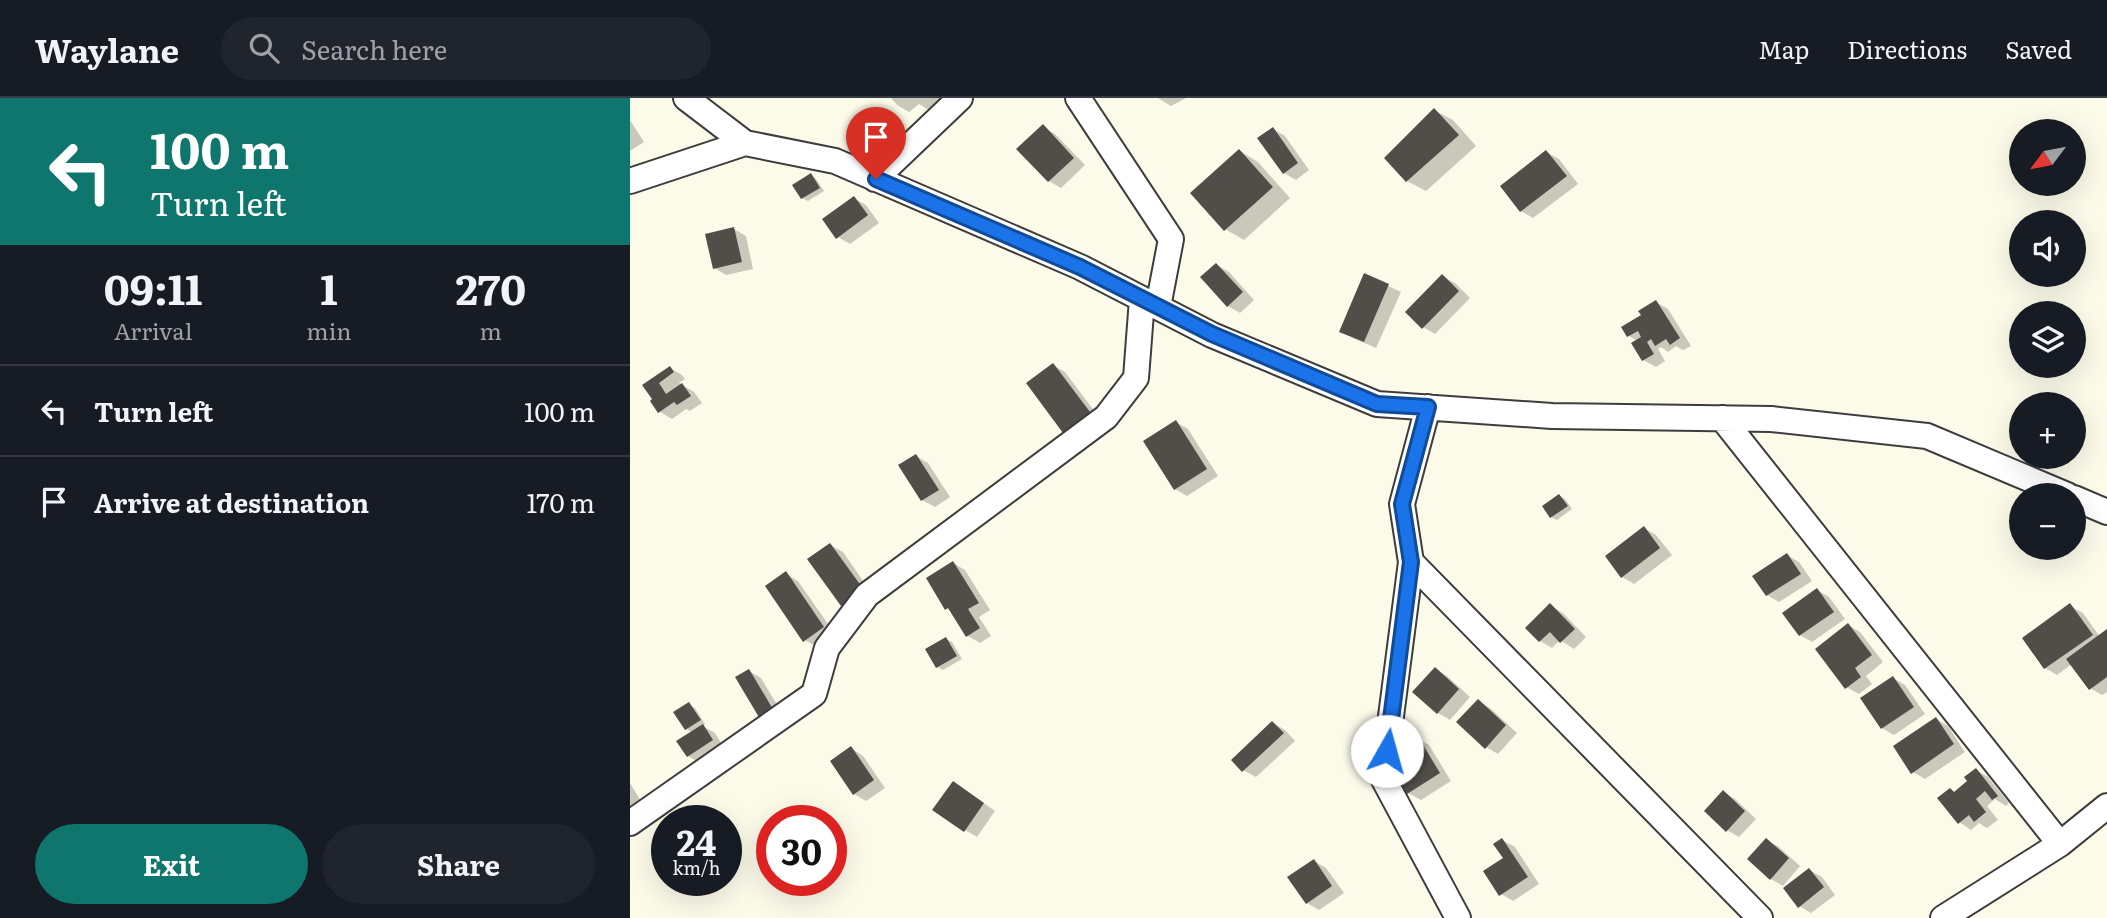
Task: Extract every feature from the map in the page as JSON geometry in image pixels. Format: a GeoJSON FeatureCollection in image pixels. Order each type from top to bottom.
{"type":"FeatureCollection","features":[{"type":"Feature","properties":{"kind":"street"},"geometry":{"type":"LineString","coordinates":[[687,98],[745,144],[835,161],[1080,267],[1212,334],[1377,404],[1552,416],[1771,419],[1927,436],[2039,483]]}},
{"type":"Feature","properties":{"kind":"street"},"geometry":{"type":"LineString","coordinates":[[876,179],[960,98]]}},
{"type":"Feature","properties":{"kind":"street"},"geometry":{"type":"LineString","coordinates":[[630,823],[814,695],[827,648],[867,596],[1106,416],[1136,378],[1150,303],[1171,239],[1078,98]]}},
{"type":"Feature","properties":{"kind":"street"},"geometry":{"type":"LineString","coordinates":[[630,181],[745,144]]}},
{"type":"Feature","properties":{"kind":"street"},"geometry":{"type":"LineString","coordinates":[[1428,407],[1402,504],[1411,562],[1383,778],[1458,918]]}},
{"type":"Feature","properties":{"kind":"street"},"geometry":{"type":"LineString","coordinates":[[1721,418],[2060,844]]}},
{"type":"Feature","properties":{"kind":"street"},"geometry":{"type":"LineString","coordinates":[[2086,503],[2107,512]]}},
{"type":"Feature","properties":{"kind":"street"},"geometry":{"type":"LineString","coordinates":[[1411,562],[1760,918]]}},
{"type":"Feature","properties":{"kind":"street"},"geometry":{"type":"LineString","coordinates":[[1943,918],[2060,844],[2107,806]]}},
{"type":"Feature","properties":{"kind":"building"},"geometry":{"type":"Polygon","coordinates":[[[1434,108],[1459,135],[1406,182],[1384,158],[1434,108]]]}},
{"type":"Feature","properties":{"kind":"building"},"geometry":{"type":"Polygon","coordinates":[[[1043,124],[1074,158],[1048,182],[1016,149],[1043,124]]]}},
{"type":"Feature","properties":{"kind":"building"},"geometry":{"type":"Polygon","coordinates":[[[1273,127],[1298,163],[1283,174],[1257,138],[1273,127]]]}},
{"type":"Feature","properties":{"kind":"building"},"geometry":{"type":"Polygon","coordinates":[[[1239,149],[1273,187],[1224,231],[1190,193],[1239,149]]]}},
{"type":"Feature","properties":{"kind":"building"},"geometry":{"type":"Polygon","coordinates":[[[1546,150],[1567,176],[1520,212],[1500,186],[1546,150]]]}},
{"type":"Feature","properties":{"kind":"building"},"geometry":{"type":"Polygon","coordinates":[[[811,173],[820,188],[801,199],[792,185],[811,173]]]}},
{"type":"Feature","properties":{"kind":"building"},"geometry":{"type":"Polygon","coordinates":[[[854,196],[868,215],[836,239],[822,219],[854,196]]]}},
{"type":"Feature","properties":{"kind":"building"},"geometry":{"type":"Polygon","coordinates":[[[734,227],[742,262],[713,269],[705,234],[734,227]]]}},
{"type":"Feature","properties":{"kind":"building"},"geometry":{"type":"Polygon","coordinates":[[[1216,263],[1243,292],[1227,307],[1200,277],[1216,263]]]}},
{"type":"Feature","properties":{"kind":"building"},"geometry":{"type":"Polygon","coordinates":[[[1364,273],[1389,284],[1364,342],[1339,332],[1364,273]]]}},
{"type":"Feature","properties":{"kind":"building"},"geometry":{"type":"Polygon","coordinates":[[[1442,274],[1459,291],[1422,329],[1405,312],[1442,274]]]}},
{"type":"Feature","properties":{"kind":"building"},"geometry":{"type":"Polygon","coordinates":[[[1656,300],[1680,338],[1670,345],[1666,339],[1655,346],[1651,339],[1647,342],[1654,354],[1642,361],[1631,343],[1641,337],[1638,331],[1627,337],[1621,327],[1641,315],[1638,311],[1656,300]]]}},
{"type":"Feature","properties":{"kind":"building"},"geometry":{"type":"Polygon","coordinates":[[[1053,363],[1090,412],[1063,433],[1026,383],[1053,363]]]}},
{"type":"Feature","properties":{"kind":"building"},"geometry":{"type":"Polygon","coordinates":[[[670,366],[674,372],[659,383],[666,394],[682,383],[691,396],[677,405],[674,402],[658,413],[642,385],[670,366]]]}},
{"type":"Feature","properties":{"kind":"building"},"geometry":{"type":"Polygon","coordinates":[[[1176,420],[1207,469],[1174,490],[1143,441],[1176,420]]]}},
{"type":"Feature","properties":{"kind":"building"},"geometry":{"type":"Polygon","coordinates":[[[916,454],[939,490],[921,501],[898,465],[916,454]]]}},
{"type":"Feature","properties":{"kind":"building"},"geometry":{"type":"Polygon","coordinates":[[[1559,494],[1568,506],[1550,518],[1542,506],[1559,494]]]}},
{"type":"Feature","properties":{"kind":"building"},"geometry":{"type":"Polygon","coordinates":[[[1644,526],[1660,548],[1621,578],[1605,556],[1644,526]]]}},
{"type":"Feature","properties":{"kind":"building"},"geometry":{"type":"Polygon","coordinates":[[[830,543],[864,590],[841,606],[807,559],[830,543]]]}},
{"type":"Feature","properties":{"kind":"building"},"geometry":{"type":"Polygon","coordinates":[[[1787,553],[1801,574],[1766,596],[1752,576],[1787,553]]]}},
{"type":"Feature","properties":{"kind":"building"},"geometry":{"type":"Polygon","coordinates":[[[953,561],[979,603],[968,609],[980,628],[966,637],[948,608],[945,610],[926,578],[953,561]]]}},
{"type":"Feature","properties":{"kind":"building"},"geometry":{"type":"Polygon","coordinates":[[[786,571],[824,627],[803,642],[765,586],[786,571]]]}},
{"type":"Feature","properties":{"kind":"building"},"geometry":{"type":"Polygon","coordinates":[[[1817,588],[1834,612],[1799,636],[1782,613],[1817,588]]]}},
{"type":"Feature","properties":{"kind":"building"},"geometry":{"type":"Polygon","coordinates":[[[1550,603],[1575,629],[1560,643],[1550,632],[1539,642],[1525,628],[1550,603]]]}},
{"type":"Feature","properties":{"kind":"building"},"geometry":{"type":"Polygon","coordinates":[[[2070,603],[2093,635],[2044,669],[2022,638],[2070,603]]]}},
{"type":"Feature","properties":{"kind":"building"},"geometry":{"type":"Polygon","coordinates":[[[1848,623],[1872,655],[1855,668],[1861,677],[1845,689],[1815,649],[1848,623]]]}},
{"type":"Feature","properties":{"kind":"building"},"geometry":{"type":"Polygon","coordinates":[[[2107,629],[2107,677],[2089,690],[2066,659],[2107,629]]]}},
{"type":"Feature","properties":{"kind":"building"},"geometry":{"type":"Polygon","coordinates":[[[946,637],[957,656],[936,668],[925,649],[946,637]]]}},
{"type":"Feature","properties":{"kind":"building"},"geometry":{"type":"Polygon","coordinates":[[[1435,667],[1459,689],[1437,714],[1412,692],[1435,667]]]}},
{"type":"Feature","properties":{"kind":"building"},"geometry":{"type":"Polygon","coordinates":[[[749,669],[774,711],[760,719],[735,677],[749,669]]]}},
{"type":"Feature","properties":{"kind":"building"},"geometry":{"type":"Polygon","coordinates":[[[1893,676],[1914,707],[1881,729],[1860,698],[1893,676]]]}},
{"type":"Feature","properties":{"kind":"building"},"geometry":{"type":"Polygon","coordinates":[[[1478,699],[1506,725],[1485,749],[1456,722],[1478,699]]]}},
{"type":"Feature","properties":{"kind":"building"},"geometry":{"type":"Polygon","coordinates":[[[689,702],[701,720],[685,730],[673,712],[689,702]]]}},
{"type":"Feature","properties":{"kind":"building"},"geometry":{"type":"Polygon","coordinates":[[[1936,717],[1954,744],[1911,774],[1893,746],[1936,717]]]}},
{"type":"Feature","properties":{"kind":"building"},"geometry":{"type":"Polygon","coordinates":[[[1272,721],[1284,733],[1242,772],[1231,760],[1272,721]]]}},
{"type":"Feature","properties":{"kind":"building"},"geometry":{"type":"Polygon","coordinates":[[[703,724],[713,740],[687,757],[676,741],[703,724]]]}},
{"type":"Feature","properties":{"kind":"building"},"geometry":{"type":"Polygon","coordinates":[[[1417,735],[1440,773],[1407,794],[1389,765],[1411,751],[1406,742],[1417,735]]]}},
{"type":"Feature","properties":{"kind":"building"},"geometry":{"type":"Polygon","coordinates":[[[851,746],[874,780],[853,795],[830,761],[851,746]]]}},
{"type":"Feature","properties":{"kind":"building"},"geometry":{"type":"Polygon","coordinates":[[[1976,768],[1998,796],[1992,800],[1985,791],[1976,799],[1986,812],[1974,822],[1969,815],[1958,824],[1937,798],[1950,788],[1954,792],[1967,781],[1964,777],[1976,768]]]}},
{"type":"Feature","properties":{"kind":"building"},"geometry":{"type":"Polygon","coordinates":[[[953,781],[984,803],[964,832],[932,810],[953,781]]]}},
{"type":"Feature","properties":{"kind":"building"},"geometry":{"type":"Polygon","coordinates":[[[1723,790],[1745,811],[1726,832],[1704,811],[1723,790]]]}},
{"type":"Feature","properties":{"kind":"building"},"geometry":{"type":"Polygon","coordinates":[[[1502,838],[1528,877],[1499,896],[1483,871],[1503,858],[1493,844],[1502,838]]]}},
{"type":"Feature","properties":{"kind":"building"},"geometry":{"type":"Polygon","coordinates":[[[1766,838],[1789,858],[1770,880],[1747,859],[1766,838]]]}},
{"type":"Feature","properties":{"kind":"building"},"geometry":{"type":"Polygon","coordinates":[[[1314,859],[1332,886],[1306,904],[1287,877],[1314,859]]]}},
{"type":"Feature","properties":{"kind":"building"},"geometry":{"type":"Polygon","coordinates":[[[1809,868],[1824,887],[1798,908],[1783,888],[1809,868]]]}},
{"type":"Feature","properties":{"kind":"route"},"geometry":{"type":"LineString","coordinates":[[876,179],[1080,267],[1212,334],[1377,404],[1428,407],[1402,504],[1411,562],[1387,751]]}}]}
